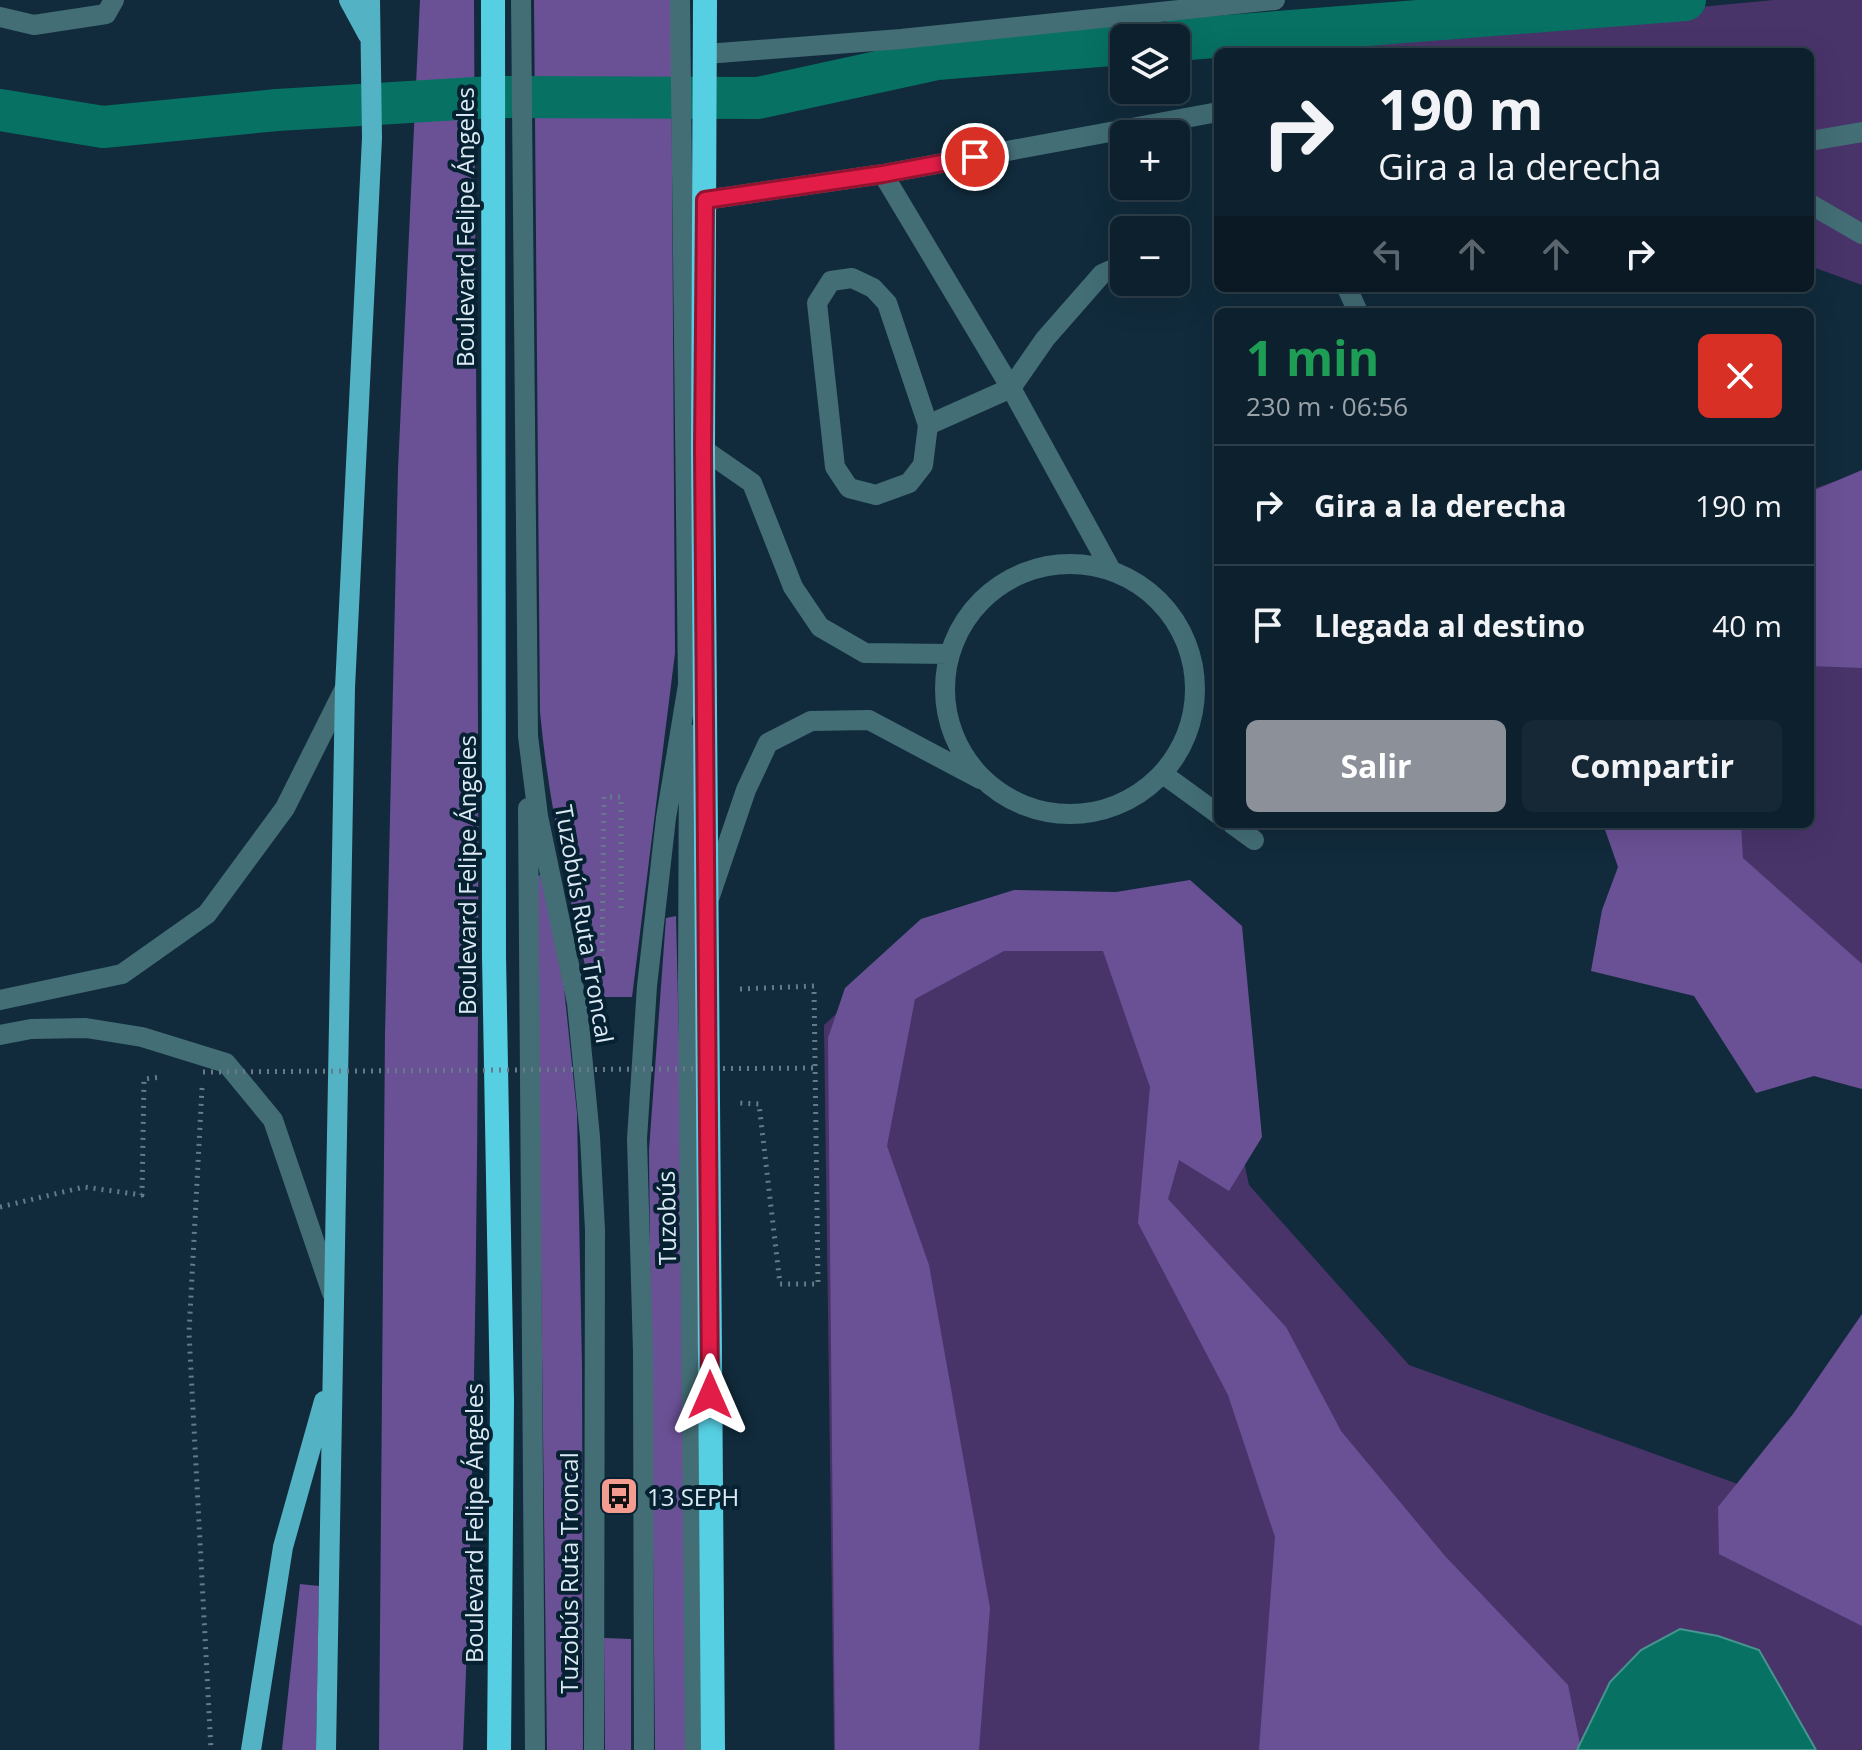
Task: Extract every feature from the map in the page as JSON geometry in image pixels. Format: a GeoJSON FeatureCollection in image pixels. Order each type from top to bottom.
{"type":"FeatureCollection","features":[{"type":"Feature","properties":{"kind":"highway","name":"Boulevard Felipe Ángeles"},"geometry":{"type":"LineString","coordinates":[[493,0],[494,956],[502,1400],[499,1750]]}},
{"type":"Feature","properties":{"kind":"highway"},"geometry":{"type":"LineString","coordinates":[[705,0],[703,449],[713,1750]]}},
{"type":"Feature","properties":{"kind":"main road"},"geometry":{"type":"LineString","coordinates":[[349,0],[370,43]]}},
{"type":"Feature","properties":{"kind":"main road"},"geometry":{"type":"LineString","coordinates":[[326,1750],[345,688],[372,138],[370,0]]}},
{"type":"Feature","properties":{"kind":"main road"},"geometry":{"type":"LineString","coordinates":[[251,1750],[283,1547],[332,1374]]}},
{"type":"Feature","properties":{"kind":"street"},"geometry":{"type":"LineString","coordinates":[[0,17],[34,25],[106,14],[114,0]]}},
{"type":"Feature","properties":{"kind":"street","name":"Tuzobús Ruta Troncal"},"geometry":{"type":"LineString","coordinates":[[521,0],[528,736],[538,816],[577,1003],[590,1137],[595,1230],[594,1750]]}},
{"type":"Feature","properties":{"kind":"street","name":"Tuzobús Ruta Troncal"},"geometry":{"type":"LineString","coordinates":[[644,1750],[643,1352],[637,1139],[650,955],[666,818],[688,685],[680,0]]}},
{"type":"Feature","properties":{"kind":"street"},"geometry":{"type":"LineString","coordinates":[[706,65],[901,39],[1275,0]]}},
{"type":"Feature","properties":{"kind":"street"},"geometry":{"type":"LineString","coordinates":[[705,200],[883,174],[1214,113]]}},
{"type":"Feature","properties":{"kind":"street"},"geometry":{"type":"LineString","coordinates":[[1814,140],[1862,132]]}},
{"type":"Feature","properties":{"kind":"street"},"geometry":{"type":"LineString","coordinates":[[883,174],[1011,388],[1111,570]]}},
{"type":"Feature","properties":{"kind":"street"},"geometry":{"type":"LineString","coordinates":[[1814,206],[1862,234]]}},
{"type":"Feature","properties":{"kind":"street"},"geometry":{"type":"LineString","coordinates":[[928,425],[1011,388],[1045,339],[1102,274],[1110,270]]}},
{"type":"Feature","properties":{"kind":"street"},"geometry":{"type":"LineString","coordinates":[[852,278],[873,288],[887,303],[928,425],[923,465],[909,483],[876,495],[849,488],[835,467],[817,303],[831,281],[852,278]]}},
{"type":"Feature","properties":{"kind":"street"},"geometry":{"type":"LineString","coordinates":[[703,449],[752,483],[793,587],[820,627],[865,653],[949,654]]}},
{"type":"Feature","properties":{"kind":"street"},"geometry":{"type":"LineString","coordinates":[[707,904],[746,790],[768,743],[811,721],[869,720],[985,782],[1007,798],[1047,813],[1089,813],[1129,799],[1163,774],[1186,738],[1196,698],[1192,655],[1175,619],[1147,589],[1111,570],[1071,563],[1031,570],[995,588],[967,617],[949,654],[944,694],[953,735],[985,782]]}},
{"type":"Feature","properties":{"kind":"street","name":"Tuzobús"},"geometry":{"type":"LineString","coordinates":[[688,685],[695,1750]]}},
{"type":"Feature","properties":{"kind":"street"},"geometry":{"type":"LineString","coordinates":[[0,1000],[122,974],[207,914],[285,808],[345,688]]}},
{"type":"Feature","properties":{"kind":"street"},"geometry":{"type":"LineString","coordinates":[[528,736],[535,1750]]}},
{"type":"Feature","properties":{"kind":"street"},"geometry":{"type":"LineString","coordinates":[[1163,774],[1214,811]]}},
{"type":"Feature","properties":{"kind":"street"},"geometry":{"type":"LineString","coordinates":[[1238,828],[1254,840]]}},
{"type":"Feature","properties":{"kind":"street"},"geometry":{"type":"LineString","coordinates":[[0,1035],[31,1029],[86,1028],[142,1037],[226,1063],[273,1120],[335,1300]]}},
{"type":"Feature","properties":{"kind":"path"},"geometry":{"type":"LineString","coordinates":[[601,972],[604,797],[621,797]]}},
{"type":"Feature","properties":{"kind":"path"},"geometry":{"type":"LineString","coordinates":[[707,991],[814,986],[818,1284],[780,1284],[759,1104]]}},
{"type":"Feature","properties":{"kind":"path"},"geometry":{"type":"LineString","coordinates":[[188,1073],[817,1068]]}},
{"type":"Feature","properties":{"kind":"path"},"geometry":{"type":"LineString","coordinates":[[203,1072],[189,1333],[211,1750]]}},
{"type":"Feature","properties":{"kind":"path"},"geometry":{"type":"LineString","coordinates":[[0,1207],[84,1187],[142,1195],[144,1079],[173,1075]]}},
{"type":"Feature","properties":{"kind":"shaded area"},"geometry":{"type":"Polygon","coordinates":[[[420,0],[474,0],[478,1094],[463,1750],[379,1750],[385,1035],[398,469],[420,0]]]}},
{"type":"Feature","properties":{"kind":"shaded area"},"geometry":{"type":"Polygon","coordinates":[[[534,0],[671,0],[675,653],[632,997],[592,997],[555,820],[540,712],[534,0]]]}},
{"type":"Feature","properties":{"kind":"shaded area"},"geometry":{"type":"Polygon","coordinates":[[[1774,0],[1862,0],[1862,285],[1814,267],[1814,48],[1264,48],[1774,0]]]}},
{"type":"Feature","properties":{"kind":"shaded area"},"geometry":{"type":"Polygon","coordinates":[[[1862,470],[1862,668],[1814,666],[1814,490],[1862,470]]]}},
{"type":"Feature","properties":{"kind":"shaded area"},"geometry":{"type":"Polygon","coordinates":[[[1862,472],[1862,1075],[1686,828],[1814,828],[1814,489],[1862,472]]]}},
{"type":"Feature","properties":{"kind":"shaded area"},"geometry":{"type":"Polygon","coordinates":[[[1604,828],[1741,828],[1743,858],[1862,964],[1862,1089],[1814,1076],[1756,1093],[1694,996],[1591,971],[1602,910],[1618,867],[1604,828]]]}},
{"type":"Feature","properties":{"kind":"shaded area"},"geometry":{"type":"Polygon","coordinates":[[[541,875],[564,988],[577,1113],[582,1365],[583,1750],[547,1750],[536,876],[541,875]]]}},
{"type":"Feature","properties":{"kind":"shaded area"},"geometry":{"type":"Polygon","coordinates":[[[1190,880],[1242,926],[1262,1137],[1229,1191],[1179,1160],[1168,1199],[1286,1327],[1341,1431],[1445,1556],[1568,1685],[1580,1744],[1577,1750],[1259,1750],[1275,1537],[1228,1395],[1138,1223],[1150,1087],[1103,951],[1004,951],[915,999],[887,1146],[929,1265],[990,1608],[979,1750],[835,1750],[828,1038],[845,988],[921,919],[1014,890],[1116,892],[1190,880]]]}},
{"type":"Feature","properties":{"kind":"shaded area"},"geometry":{"type":"Polygon","coordinates":[[[676,916],[682,1166],[686,1750],[655,1750],[649,1150],[666,918],[676,916]]]}},
{"type":"Feature","properties":{"kind":"shaded area"},"geometry":{"type":"Polygon","coordinates":[[[929,929],[1199,951],[1249,1185],[1409,1365],[1746,1487],[1862,1330],[1862,1750],[834,1750],[824,1025],[929,929]]]}},
{"type":"Feature","properties":{"kind":"shaded area"},"geometry":{"type":"Polygon","coordinates":[[[1862,1314],[1862,1626],[1719,1554],[1718,1507],[1793,1414],[1862,1314]]]}},
{"type":"Feature","properties":{"kind":"shaded area"},"geometry":{"type":"Polygon","coordinates":[[[300,1584],[319,1586],[316,1750],[282,1750],[300,1584]]]}},
{"type":"Feature","properties":{"kind":"shaded area"},"geometry":{"type":"Polygon","coordinates":[[[1680,1629],[1718,1636],[1759,1650],[1816,1750],[1577,1750],[1610,1682],[1641,1650],[1680,1629]]]}},
{"type":"Feature","properties":{"kind":"shaded area"},"geometry":{"type":"Polygon","coordinates":[[[604,1638],[631,1639],[631,1750],[605,1750],[604,1638]]]}},
{"type":"Feature","properties":{"kind":"waterway"},"geometry":{"type":"LineString","coordinates":[[1190,39],[1685,0]]}},
{"type":"Feature","properties":{"kind":"waterway"},"geometry":{"type":"LineString","coordinates":[[0,110],[103,127],[277,110],[492,97],[758,98],[937,59],[1110,45]]}},
{"type":"Feature","properties":{"kind":"place","name":"13 SEPH"},"geometry":{"type":"Point","coordinates":[619,1496]}},
{"type":"Feature","properties":{"kind":"route"},"geometry":{"type":"LineString","coordinates":[[710,1395],[703,449],[705,200],[975,157]]}}]}
